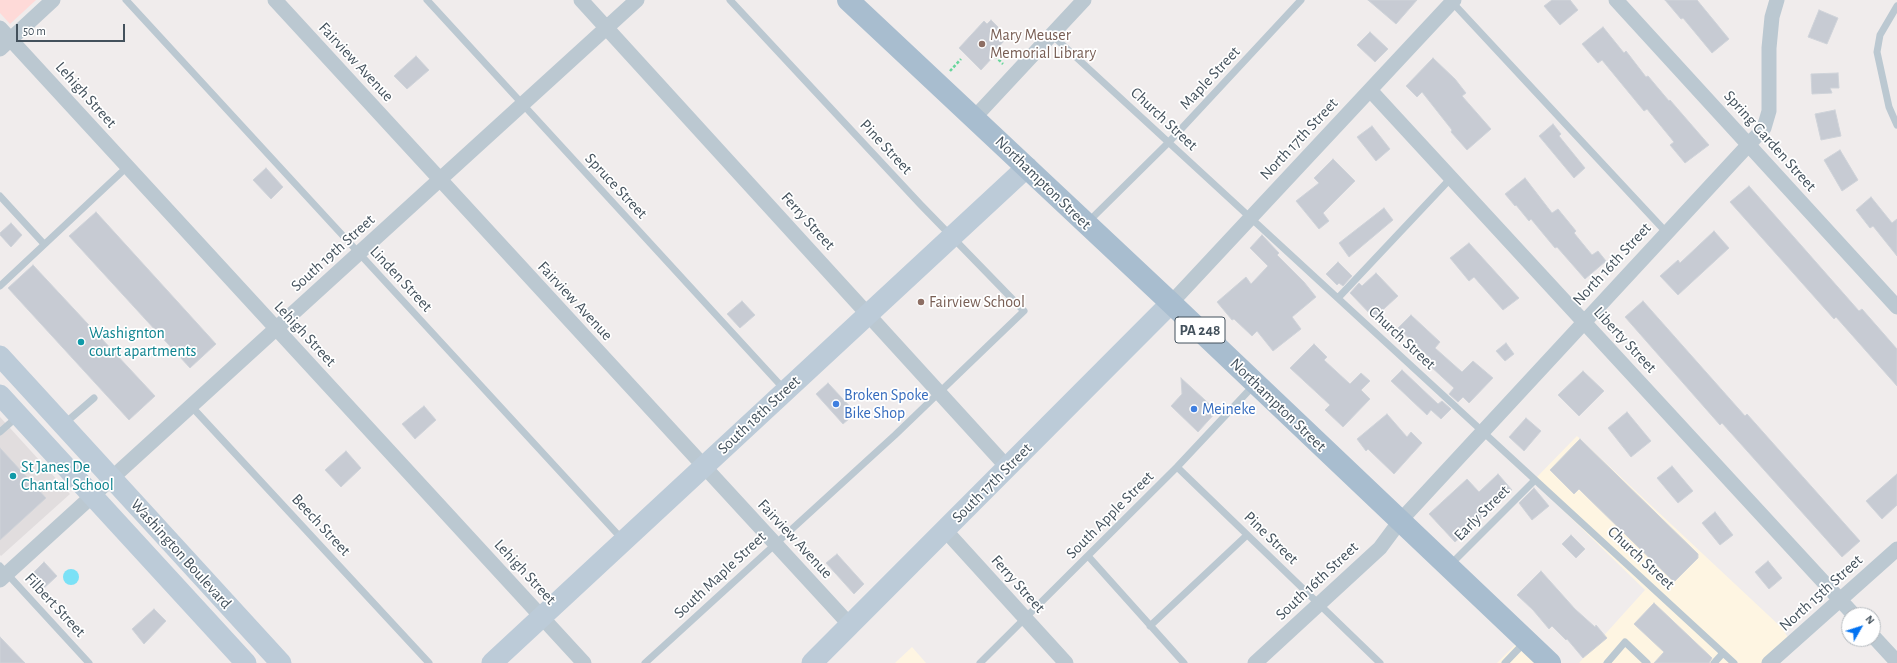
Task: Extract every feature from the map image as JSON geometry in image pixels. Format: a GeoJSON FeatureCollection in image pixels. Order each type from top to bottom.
{"type":"FeatureCollection","features":[{"type":"Feature","properties":{"kind":"main road","name":"Northampton Street"},"geometry":{"type":"LineString","coordinates":[[848,0],[1256,383],[1550,663]]}},
{"type":"Feature","properties":{"kind":"street"},"geometry":{"type":"LineString","coordinates":[[5,44],[53,0]]}},
{"type":"Feature","properties":{"kind":"street","name":"Fairview Avenue"},"geometry":{"type":"LineString","coordinates":[[275,0],[850,626]]}},
{"type":"Feature","properties":{"kind":"street","name":"Ferry Street"},"geometry":{"type":"LineString","coordinates":[[581,0],[1007,467]]}},
{"type":"Feature","properties":{"kind":"street","name":"South 19th Street"},"geometry":{"type":"LineString","coordinates":[[2,574],[93,496],[637,0]]}},
{"type":"Feature","properties":{"kind":"street"},"geometry":{"type":"LineString","coordinates":[[974,118],[1084,0]]}},
{"type":"Feature","properties":{"kind":"street","name":"Spring Garden Street"},"geometry":{"type":"LineString","coordinates":[[1616,0],[1897,307]]}},
{"type":"Feature","properties":{"kind":"street","name":"North 16th Street"},"geometry":{"type":"LineString","coordinates":[[1400,521],[1666,232],[1764,128],[1769,111],[1769,48],[1772,17],[1776,0]]}},
{"type":"Feature","properties":{"kind":"street","name":"North 17th Street"},"geometry":{"type":"LineString","coordinates":[[1171,303],[1453,1]]}},
{"type":"Feature","properties":{"kind":"street","name":"Lehigh Street"},"geometry":{"type":"LineString","coordinates":[[0,28],[5,44],[128,167],[584,663]]}},
{"type":"Feature","properties":{"kind":"street","name":"Liberty Street"},"geometry":{"type":"LineString","coordinates":[[1370,90],[1846,607]]}},
{"type":"Feature","properties":{"kind":"street","name":"South 18th Street"},"geometry":{"type":"LineString","coordinates":[[492,663],[1027,167]]}},
{"type":"Feature","properties":{"kind":"street","name":"South 17th Street"},"geometry":{"type":"LineString","coordinates":[[812,663],[1171,303]]}},
{"type":"Feature","properties":{"kind":"street","name":"Washington Boulevard"},"geometry":{"type":"LineString","coordinates":[[0,356],[281,663]]}},
{"type":"Feature","properties":{"kind":"street","name":"Washington Boulevard"},"geometry":{"type":"LineString","coordinates":[[0,395],[246,663]]}},
{"type":"Feature","properties":{"kind":"street","name":"South 16th Street"},"geometry":{"type":"LineString","coordinates":[[1255,663],[1380,548],[1400,521]]}},
{"type":"Feature","properties":{"kind":"street","name":"Ferry Street"},"geometry":{"type":"LineString","coordinates":[[944,530],[1066,663]]}},
{"type":"Feature","properties":{"kind":"street","name":"North 15th Street"},"geometry":{"type":"LineString","coordinates":[[1769,663],[1897,549]]}},
{"type":"Feature","properties":{"kind":"street"},"geometry":{"type":"LineString","coordinates":[[1881,645],[1897,662]]}},
{"type":"Feature","properties":{"kind":"lane","name":"Linden Street"},"geometry":{"type":"LineString","coordinates":[[126,0],[623,541]]}},
{"type":"Feature","properties":{"kind":"lane","name":"Spruce Street"},"geometry":{"type":"LineString","coordinates":[[426,0],[785,391]]}},
{"type":"Feature","properties":{"kind":"lane","name":"Pine Street"},"geometry":{"type":"LineString","coordinates":[[730,0],[920,204],[953,236],[1024,311]]}},
{"type":"Feature","properties":{"kind":"lane","name":"Maple Street"},"geometry":{"type":"LineString","coordinates":[[1086,224],[1168,142],[1301,0]]}},
{"type":"Feature","properties":{"kind":"lane"},"geometry":{"type":"LineString","coordinates":[[1453,1],[1666,232]]}},
{"type":"Feature","properties":{"kind":"lane"},"geometry":{"type":"LineString","coordinates":[[1897,6],[1880,35],[1877,52],[1889,107],[1897,125]]}},
{"type":"Feature","properties":{"kind":"lane","name":"Church Street"},"geometry":{"type":"LineString","coordinates":[[1052,35],[1734,663]]}},
{"type":"Feature","properties":{"kind":"lane"},"geometry":{"type":"LineString","coordinates":[[0,286],[128,167]]}},
{"type":"Feature","properties":{"kind":"lane"},"geometry":{"type":"LineString","coordinates":[[1338,298],[1451,178]]}},
{"type":"Feature","properties":{"kind":"lane"},"geometry":{"type":"LineString","coordinates":[[0,196],[44,244]]}},
{"type":"Feature","properties":{"kind":"lane","name":"South Maple Street"},"geometry":{"type":"LineString","coordinates":[[645,663],[939,392],[1024,311]]}},
{"type":"Feature","properties":{"kind":"lane","name":"South Apple Street"},"geometry":{"type":"LineString","coordinates":[[980,663],[1177,467],[1256,383]]}},
{"type":"Feature","properties":{"kind":"lane"},"geometry":{"type":"LineString","coordinates":[[63,425],[94,398]]}},
{"type":"Feature","properties":{"kind":"lane","name":"Beech Street"},"geometry":{"type":"LineString","coordinates":[[191,406],[429,663]]}},
{"type":"Feature","properties":{"kind":"lane"},"geometry":{"type":"LineString","coordinates":[[0,432],[19,415]]}},
{"type":"Feature","properties":{"kind":"lane","name":"Pine Street"},"geometry":{"type":"LineString","coordinates":[[1177,467],[1320,603],[1380,663]]}},
{"type":"Feature","properties":{"kind":"lane","name":"Early Street"},"geometry":{"type":"LineString","coordinates":[[1448,566],[1535,480]]}},
{"type":"Feature","properties":{"kind":"lane"},"geometry":{"type":"LineString","coordinates":[[1150,626],[1247,534]]}},
{"type":"Feature","properties":{"kind":"lane"},"geometry":{"type":"LineString","coordinates":[[1088,556],[1184,663]]}},
{"type":"Feature","properties":{"kind":"lane","name":"Filbert Street"},"geometry":{"type":"LineString","coordinates":[[2,574],[89,663]]}},
{"type":"Feature","properties":{"kind":"lane"},"geometry":{"type":"LineString","coordinates":[[1505,663],[1527,640]]}},
{"type":"Feature","properties":{"kind":"lane"},"geometry":{"type":"LineString","coordinates":[[1607,663],[1625,642],[1643,662]]}},
{"type":"Feature","properties":{"kind":"lane"},"geometry":{"type":"LineString","coordinates":[[1714,663],[1724,653]]}},
{"type":"Feature","properties":{"kind":"path"},"geometry":{"type":"LineString","coordinates":[[995,56],[1003,64]]}},
{"type":"Feature","properties":{"kind":"path"},"geometry":{"type":"LineString","coordinates":[[950,70],[961,59]]}},
{"type":"Feature","properties":{"kind":"shaded area"},"geometry":{"type":"Polygon","coordinates":[[[0,0],[36,0],[10,24],[0,13],[0,0]]]}},
{"type":"Feature","properties":{"kind":"shaded area"},"geometry":{"type":"Polygon","coordinates":[[[0,417],[70,494],[1,556],[0,555],[0,417]]]}},
{"type":"Feature","properties":{"kind":"shaded area"},"geometry":{"type":"Polygon","coordinates":[[[1577,436],[1783,629],[1790,641],[1767,663],[1579,663],[1645,590],[1533,481],[1577,436]]]}},
{"type":"Feature","properties":{"kind":"shaded area"},"geometry":{"type":"Polygon","coordinates":[[[1515,645],[1549,663],[1497,663],[1515,645]]]}},
{"type":"Feature","properties":{"kind":"shaded area"},"geometry":{"type":"Polygon","coordinates":[[[912,647],[926,663],[895,663],[912,647]]]}},
{"type":"Feature","properties":{"kind":"water"},"geometry":{"type":"Polygon","coordinates":[[[71,569],[78,574],[79,577],[74,584],[71,585],[64,580],[63,577],[68,570],[71,569]]]}},
{"type":"Feature","properties":{"kind":"building"},"geometry":{"type":"Polygon","coordinates":[[[1368,0],[1417,0],[1396,24],[1368,0]]]}},
{"type":"Feature","properties":{"kind":"building"},"geometry":{"type":"Polygon","coordinates":[[[1552,0],[1570,0],[1578,10],[1560,25],[1544,6],[1552,0]]]}},
{"type":"Feature","properties":{"kind":"building"},"geometry":{"type":"Polygon","coordinates":[[[1665,0],[1697,0],[1729,39],[1712,53],[1683,18],[1681,19],[1665,0]]]}},
{"type":"Feature","properties":{"kind":"building"},"geometry":{"type":"Polygon","coordinates":[[[1819,10],[1838,18],[1827,44],[1808,37],[1819,10]]]}},
{"type":"Feature","properties":{"kind":"building","name":"Mary Meuser Memorial Library"},"geometry":{"type":"Polygon","coordinates":[[[991,20],[1001,30],[998,33],[1005,40],[992,54],[994,56],[981,70],[959,48],[984,21],[987,24],[991,20]]]}},
{"type":"Feature","properties":{"kind":"building"},"geometry":{"type":"Polygon","coordinates":[[[1603,27],[1624,53],[1626,51],[1646,77],[1648,76],[1709,145],[1685,163],[1670,145],[1674,142],[1647,109],[1644,111],[1602,60],[1598,63],[1582,44],[1603,27]]]}},
{"type":"Feature","properties":{"kind":"building"},"geometry":{"type":"Polygon","coordinates":[[[1370,32],[1388,49],[1375,62],[1357,45],[1370,32]]]}},
{"type":"Feature","properties":{"kind":"building"},"geometry":{"type":"Polygon","coordinates":[[[416,56],[429,70],[407,89],[394,76],[416,56]]]}},
{"type":"Feature","properties":{"kind":"building"},"geometry":{"type":"Polygon","coordinates":[[[1433,58],[1455,79],[1466,93],[1462,96],[1491,129],[1467,150],[1451,132],[1452,130],[1422,92],[1417,97],[1406,86],[1433,58]]]}},
{"type":"Feature","properties":{"kind":"building"},"geometry":{"type":"Polygon","coordinates":[[[1838,73],[1839,88],[1830,88],[1832,93],[1812,94],[1811,74],[1838,73]]]}},
{"type":"Feature","properties":{"kind":"building"},"geometry":{"type":"Polygon","coordinates":[[[1835,110],[1841,136],[1821,140],[1815,114],[1835,110]]]}},
{"type":"Feature","properties":{"kind":"building"},"geometry":{"type":"Polygon","coordinates":[[[1553,124],[1561,134],[1559,136],[1585,168],[1574,178],[1539,136],[1553,124]]]}},
{"type":"Feature","properties":{"kind":"building"},"geometry":{"type":"Polygon","coordinates":[[[1372,126],[1390,149],[1376,161],[1357,137],[1372,126]]]}},
{"type":"Feature","properties":{"kind":"building"},"geometry":{"type":"Polygon","coordinates":[[[1840,150],[1858,180],[1842,191],[1824,160],[1840,150]]]}},
{"type":"Feature","properties":{"kind":"building"},"geometry":{"type":"Polygon","coordinates":[[[1333,159],[1355,181],[1323,213],[1329,221],[1319,229],[1296,201],[1319,183],[1314,178],[1333,159]]]}},
{"type":"Feature","properties":{"kind":"building"},"geometry":{"type":"Polygon","coordinates":[[[266,168],[283,187],[271,199],[253,180],[266,168]]]}},
{"type":"Feature","properties":{"kind":"building"},"geometry":{"type":"Polygon","coordinates":[[[1525,178],[1552,213],[1558,209],[1576,231],[1574,233],[1592,255],[1598,251],[1606,261],[1585,279],[1557,247],[1555,248],[1531,219],[1529,221],[1505,194],[1525,178]]]}},
{"type":"Feature","properties":{"kind":"building"},"geometry":{"type":"Polygon","coordinates":[[[1749,186],[1859,311],[1862,309],[1897,349],[1897,386],[1836,317],[1834,319],[1730,202],[1749,186]]]}},
{"type":"Feature","properties":{"kind":"building"},"geometry":{"type":"Polygon","coordinates":[[[1871,197],[1892,223],[1897,219],[1897,256],[1873,226],[1870,228],[1856,210],[1871,197]]]}},
{"type":"Feature","properties":{"kind":"building"},"geometry":{"type":"Polygon","coordinates":[[[1384,208],[1393,220],[1349,257],[1339,243],[1384,208]]]}},
{"type":"Feature","properties":{"kind":"building"},"geometry":{"type":"Polygon","coordinates":[[[96,212],[216,344],[190,368],[69,236],[96,212]]]}},
{"type":"Feature","properties":{"kind":"building"},"geometry":{"type":"Polygon","coordinates":[[[11,223],[22,235],[11,247],[0,235],[0,233],[11,223]]]}},
{"type":"Feature","properties":{"kind":"building"},"geometry":{"type":"Polygon","coordinates":[[[1714,231],[1729,248],[1678,295],[1660,276],[1678,260],[1680,263],[1714,231]]]}},
{"type":"Feature","properties":{"kind":"building"},"geometry":{"type":"Polygon","coordinates":[[[1262,235],[1279,253],[1277,255],[1304,282],[1316,297],[1292,317],[1301,329],[1273,351],[1257,331],[1252,336],[1234,319],[1232,320],[1217,302],[1246,277],[1251,284],[1268,266],[1250,248],[1262,235]]]}},
{"type":"Feature","properties":{"kind":"building"},"geometry":{"type":"Polygon","coordinates":[[[1469,243],[1519,298],[1503,310],[1474,277],[1469,281],[1450,258],[1469,243]]]}},
{"type":"Feature","properties":{"kind":"building"},"geometry":{"type":"Polygon","coordinates":[[[1338,262],[1352,276],[1343,286],[1339,283],[1337,285],[1326,274],[1338,262]]]}},
{"type":"Feature","properties":{"kind":"building","name":"Washignton court apartments"},"geometry":{"type":"Polygon","coordinates":[[[33,265],[155,396],[129,420],[8,288],[33,265]]]}},
{"type":"Feature","properties":{"kind":"building"},"geometry":{"type":"Polygon","coordinates":[[[1376,273],[1398,296],[1374,318],[1350,293],[1359,283],[1362,286],[1376,273]]]}},
{"type":"Feature","properties":{"kind":"building"},"geometry":{"type":"Polygon","coordinates":[[[742,301],[755,315],[740,328],[727,314],[742,301]]]}},
{"type":"Feature","properties":{"kind":"building"},"geometry":{"type":"Polygon","coordinates":[[[1643,301],[1745,416],[1747,414],[1860,541],[1842,557],[1722,423],[1720,425],[1625,317],[1643,301]]]}},
{"type":"Feature","properties":{"kind":"building"},"geometry":{"type":"Polygon","coordinates":[[[1411,315],[1440,342],[1435,348],[1462,372],[1473,361],[1493,378],[1469,403],[1463,397],[1458,402],[1449,394],[1454,388],[1428,364],[1432,360],[1398,328],[1411,315]]]}},
{"type":"Feature","properties":{"kind":"building"},"geometry":{"type":"Polygon","coordinates":[[[1506,343],[1514,354],[1505,361],[1496,351],[1506,343]]]}},
{"type":"Feature","properties":{"kind":"building"},"geometry":{"type":"Polygon","coordinates":[[[1314,344],[1327,357],[1324,360],[1350,384],[1361,373],[1370,381],[1361,390],[1370,399],[1343,427],[1325,410],[1330,405],[1290,368],[1314,344]]]}},
{"type":"Feature","properties":{"kind":"building"},"geometry":{"type":"Polygon","coordinates":[[[1402,370],[1438,404],[1442,401],[1451,409],[1441,419],[1431,410],[1427,415],[1391,381],[1402,370]]]}},
{"type":"Feature","properties":{"kind":"building"},"geometry":{"type":"Polygon","coordinates":[[[1583,371],[1604,391],[1579,416],[1558,395],[1583,371]]]}},
{"type":"Feature","properties":{"kind":"building","name":"Meineke"},"geometry":{"type":"Polygon","coordinates":[[[1181,378],[1217,411],[1198,432],[1171,406],[1182,394],[1181,378]]]}},
{"type":"Feature","properties":{"kind":"building","name":"Broken Spoke Bike Shop"},"geometry":{"type":"Polygon","coordinates":[[[828,383],[856,413],[843,424],[816,394],[828,383]]]}},
{"type":"Feature","properties":{"kind":"building"},"geometry":{"type":"Polygon","coordinates":[[[424,406],[436,420],[415,439],[402,424],[424,406]]]}},
{"type":"Feature","properties":{"kind":"building"},"geometry":{"type":"Polygon","coordinates":[[[1627,412],[1651,441],[1631,457],[1608,428],[1627,412]]]}},
{"type":"Feature","properties":{"kind":"building"},"geometry":{"type":"Polygon","coordinates":[[[1387,414],[1407,437],[1411,432],[1422,443],[1394,474],[1368,449],[1366,451],[1357,439],[1387,414]]]}},
{"type":"Feature","properties":{"kind":"building"},"geometry":{"type":"Polygon","coordinates":[[[1526,418],[1541,431],[1524,451],[1509,437],[1526,418]]]}},
{"type":"Feature","properties":{"kind":"building"},"geometry":{"type":"Polygon","coordinates":[[[1580,439],[1698,554],[1698,558],[1674,582],[1579,489],[1574,494],[1550,470],[1580,439]]]}},
{"type":"Feature","properties":{"kind":"building","name":"St Janes De Chantal School"},"geometry":{"type":"Polygon","coordinates":[[[0,448],[46,498],[0,540],[0,448]]]}},
{"type":"Feature","properties":{"kind":"building"},"geometry":{"type":"Polygon","coordinates":[[[346,451],[361,468],[341,487],[325,470],[346,451]]]}},
{"type":"Feature","properties":{"kind":"building"},"geometry":{"type":"Polygon","coordinates":[[[1672,466],[1693,491],[1678,503],[1657,478],[1672,466]]]}},
{"type":"Feature","properties":{"kind":"building"},"geometry":{"type":"Polygon","coordinates":[[[1498,474],[1512,490],[1455,542],[1429,514],[1467,479],[1479,492],[1498,474]]]}},
{"type":"Feature","properties":{"kind":"building"},"geometry":{"type":"Polygon","coordinates":[[[1897,474],[1897,505],[1882,519],[1866,501],[1897,474]]]}},
{"type":"Feature","properties":{"kind":"building"},"geometry":{"type":"Polygon","coordinates":[[[1534,488],[1549,506],[1532,520],[1519,503],[1534,488]]]}},
{"type":"Feature","properties":{"kind":"building"},"geometry":{"type":"Polygon","coordinates":[[[1715,512],[1733,535],[1720,545],[1702,523],[1715,512]]]}},
{"type":"Feature","properties":{"kind":"building"},"geometry":{"type":"Polygon","coordinates":[[[1571,535],[1585,549],[1576,558],[1562,544],[1571,535]]]}},
{"type":"Feature","properties":{"kind":"building"},"geometry":{"type":"Polygon","coordinates":[[[837,554],[864,584],[854,594],[826,563],[837,554]]]}},
{"type":"Feature","properties":{"kind":"building"},"geometry":{"type":"Polygon","coordinates":[[[1768,561],[1782,578],[1769,589],[1755,572],[1768,561]]]}},
{"type":"Feature","properties":{"kind":"building"},"geometry":{"type":"Polygon","coordinates":[[[44,562],[57,576],[42,590],[29,577],[44,562]]]}},
{"type":"Feature","properties":{"kind":"building"},"geometry":{"type":"Polygon","coordinates":[[[1541,571],[1575,609],[1595,627],[1596,625],[1607,638],[1583,658],[1567,639],[1566,640],[1552,626],[1549,629],[1533,610],[1517,595],[1541,571]]]}},
{"type":"Feature","properties":{"kind":"building"},"geometry":{"type":"Polygon","coordinates":[[[1654,603],[1712,658],[1709,663],[1654,663],[1664,652],[1634,624],[1654,603]]]}},
{"type":"Feature","properties":{"kind":"building"},"geometry":{"type":"Polygon","coordinates":[[[154,609],[166,621],[144,644],[132,629],[154,609]]]}},
{"type":"Feature","properties":{"kind":"building"},"geometry":{"type":"Polygon","coordinates":[[[0,637],[25,663],[0,663],[0,637]]]}},
{"type":"Feature","properties":{"kind":"place","name":"Mary Meuser Memorial Library"},"geometry":{"type":"Point","coordinates":[982,44]}},
{"type":"Feature","properties":{"kind":"place","name":"Fairview School"},"geometry":{"type":"Point","coordinates":[921,302]}},
{"type":"Feature","properties":{"kind":"place","name":"Washignton court apartments"},"geometry":{"type":"Point","coordinates":[81,342]}},
{"type":"Feature","properties":{"kind":"place","name":"Broken Spoke Bike Shop"},"geometry":{"type":"Point","coordinates":[836,404]}},
{"type":"Feature","properties":{"kind":"place","name":"Meineke"},"geometry":{"type":"Point","coordinates":[1194,409]}},
{"type":"Feature","properties":{"kind":"place","name":"St Janes De Chantal School"},"geometry":{"type":"Point","coordinates":[13,476]}}]}
